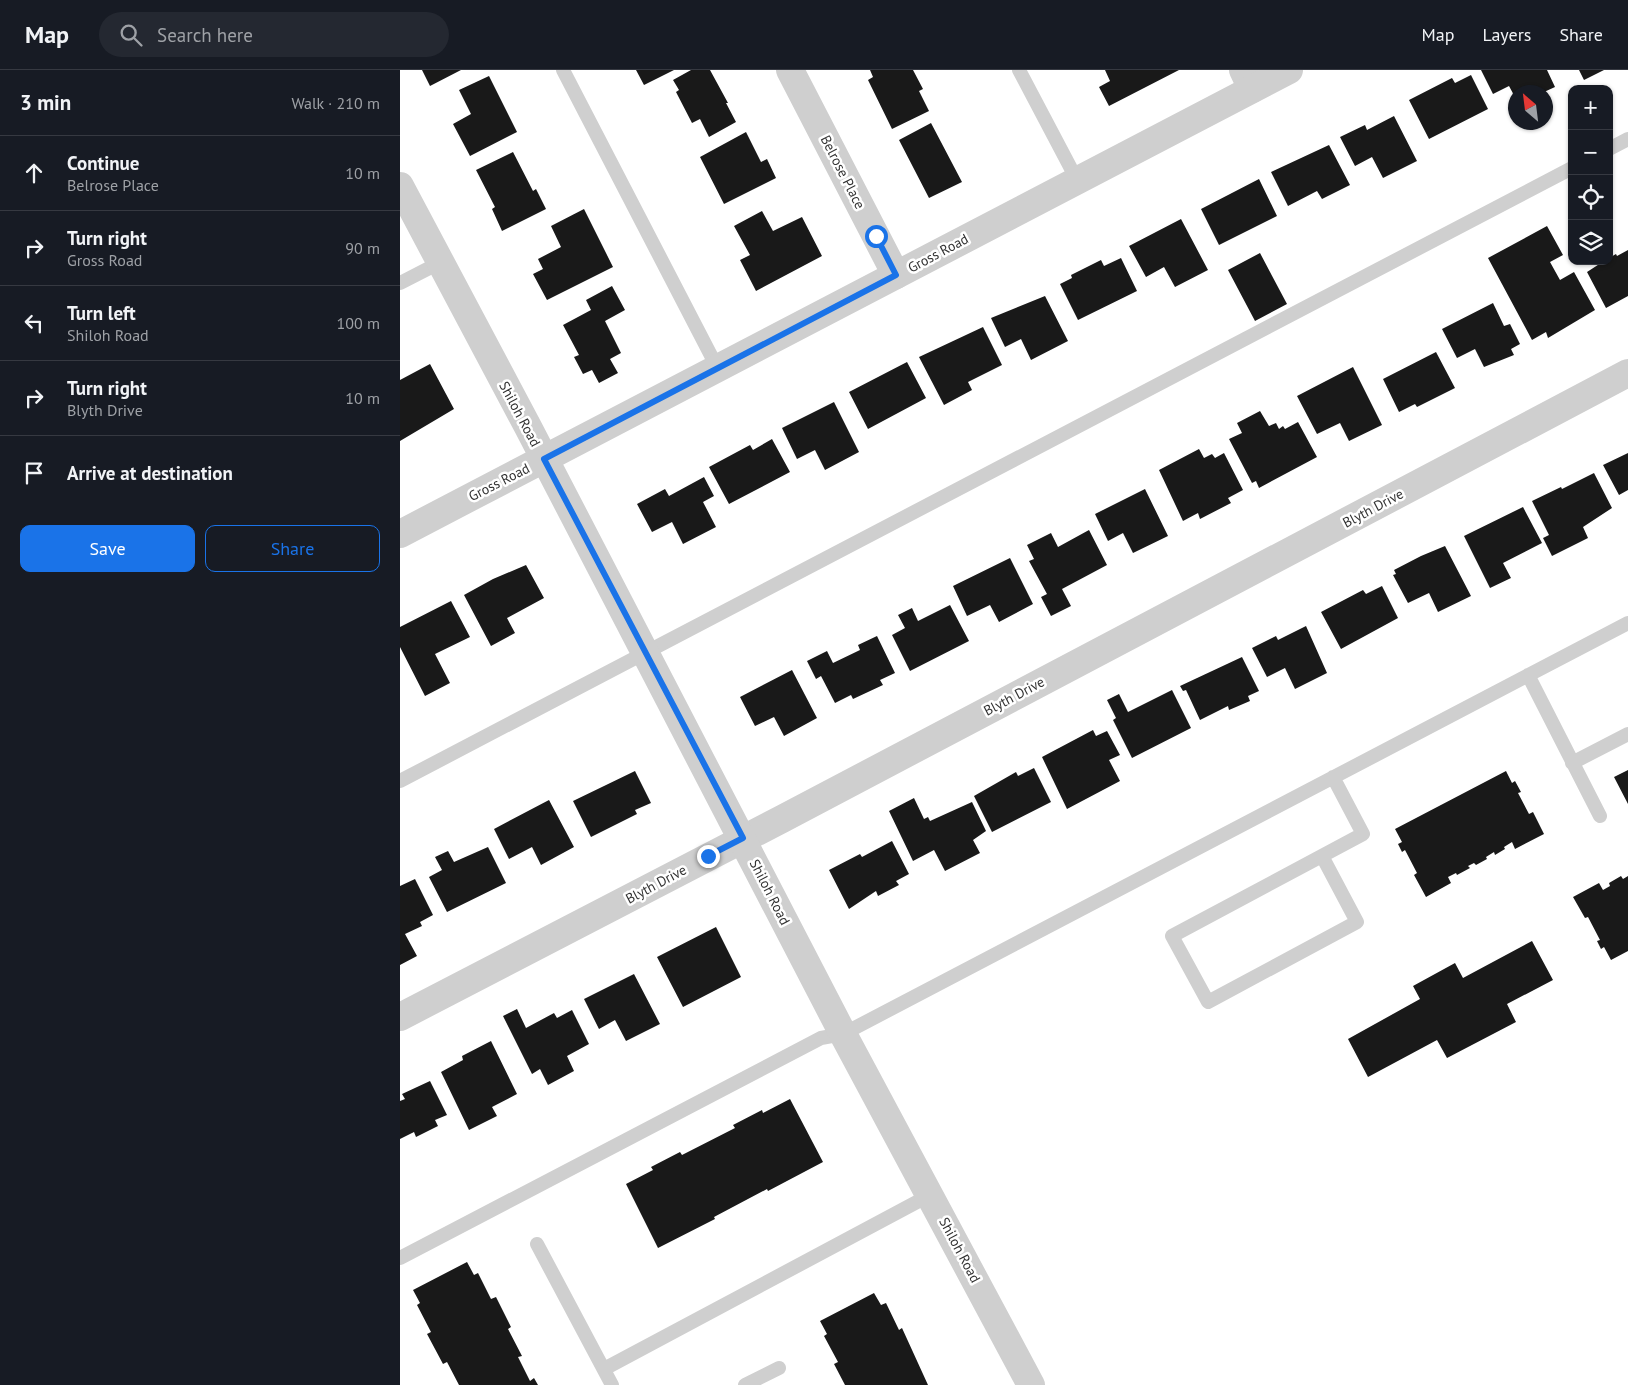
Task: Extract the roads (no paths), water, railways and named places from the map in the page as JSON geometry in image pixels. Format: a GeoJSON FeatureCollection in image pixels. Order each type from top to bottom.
{"type":"FeatureCollection","features":[{"type":"Feature","properties":{"kind":"street","name":"Belrose Place"},"geometry":{"type":"LineString","coordinates":[[790,70],[896,275]]}},
{"type":"Feature","properties":{"kind":"street","name":"Gross Road"},"geometry":{"type":"LineString","coordinates":[[400,534],[1077,180],[1248,79],[1289,70]]}},
{"type":"Feature","properties":{"kind":"street","name":"Shiloh Road"},"geometry":{"type":"LineString","coordinates":[[400,186],[743,838],[843,1034],[1031,1385]]}},
{"type":"Feature","properties":{"kind":"street","name":"Blyth Drive"},"geometry":{"type":"LineString","coordinates":[[400,1017],[1628,373]]}},
{"type":"Feature","properties":{"kind":"lane"},"geometry":{"type":"LineString","coordinates":[[564,70],[718,368]]}},
{"type":"Feature","properties":{"kind":"lane"},"geometry":{"type":"LineString","coordinates":[[1019,70],[1077,180]]}},
{"type":"Feature","properties":{"kind":"lane"},"geometry":{"type":"LineString","coordinates":[[1613,147],[1628,139]]}},
{"type":"Feature","properties":{"kind":"lane"},"geometry":{"type":"LineString","coordinates":[[400,782],[1568,170]]}},
{"type":"Feature","properties":{"kind":"lane"},"geometry":{"type":"LineString","coordinates":[[400,284],[441,262]]}},
{"type":"Feature","properties":{"kind":"lane"},"geometry":{"type":"LineString","coordinates":[[400,1258],[820,1038],[843,1034],[1628,623]]}},
{"type":"Feature","properties":{"kind":"lane"},"geometry":{"type":"LineString","coordinates":[[1528,676],[1600,816]]}},
{"type":"Feature","properties":{"kind":"lane"},"geometry":{"type":"LineString","coordinates":[[1572,763],[1628,734]]}},
{"type":"Feature","properties":{"kind":"lane"},"geometry":{"type":"LineString","coordinates":[[1322,856],[1357,922],[1208,1002],[1172,936],[1363,834],[1333,777]]}},
{"type":"Feature","properties":{"kind":"lane"},"geometry":{"type":"LineString","coordinates":[[604,1369],[930,1195]]}},
{"type":"Feature","properties":{"kind":"lane"},"geometry":{"type":"LineString","coordinates":[[537,1244],[612,1385]]}},
{"type":"Feature","properties":{"kind":"lane"},"geometry":{"type":"LineString","coordinates":[[745,1385],[779,1368]]}}]}
